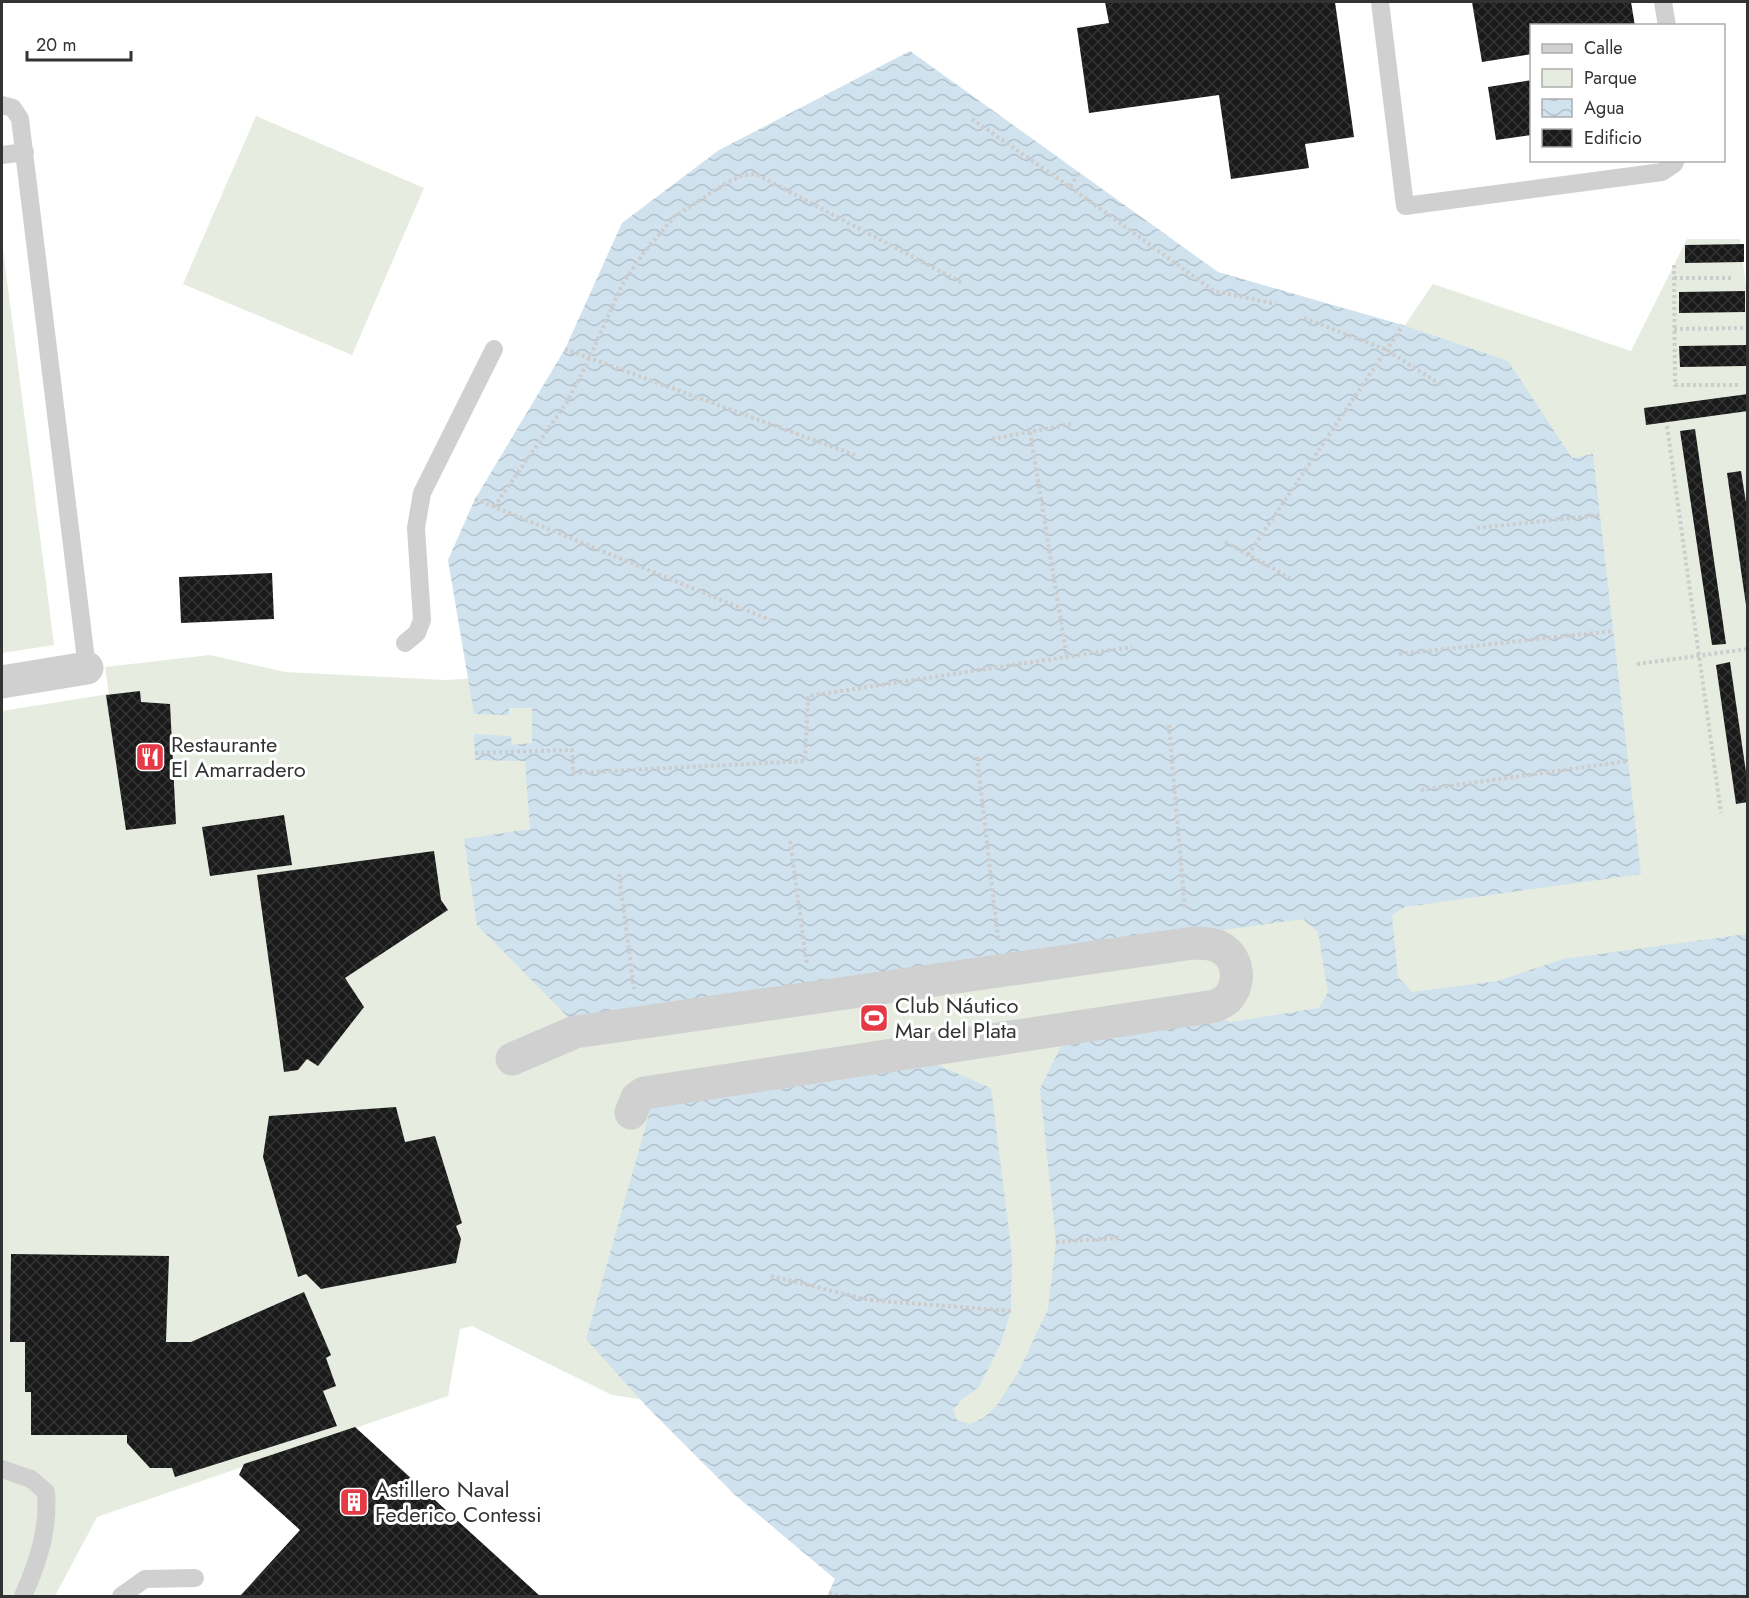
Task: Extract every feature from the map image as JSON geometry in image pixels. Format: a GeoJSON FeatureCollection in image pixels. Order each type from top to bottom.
{"type":"FeatureCollection","features":[{"type":"Feature","properties":{"kind":"street"},"geometry":{"type":"LineString","coordinates":[[2,682],[87,668]]}},
{"type":"Feature","properties":{"kind":"street"},"geometry":{"type":"LineString","coordinates":[[512,1059],[575,1032],[1193,943],[1218,946],[1228,952],[1236,968],[1233,991],[1226,1001],[1215,1006],[644,1093],[637,1098],[631,1113]]}},
{"type":"Feature","properties":{"kind":"lane"},"geometry":{"type":"LineString","coordinates":[[1380,2],[1406,206],[1662,172],[1675,162]]}},
{"type":"Feature","properties":{"kind":"lane"},"geometry":{"type":"LineString","coordinates":[[1663,2],[1667,24]]}},
{"type":"Feature","properties":{"kind":"lane"},"geometry":{"type":"LineString","coordinates":[[2,105],[13,108],[20,119],[26,152],[87,668]]}},
{"type":"Feature","properties":{"kind":"lane"},"geometry":{"type":"LineString","coordinates":[[2,155],[26,152]]}},
{"type":"Feature","properties":{"kind":"lane"},"geometry":{"type":"LineString","coordinates":[[405,643],[417,633],[422,620],[416,528],[422,493],[494,349]]}},
{"type":"Feature","properties":{"kind":"lane"},"geometry":{"type":"LineString","coordinates":[[2,1469],[31,1479],[46,1492],[48,1514],[38,1563],[23,1596]]}},
{"type":"Feature","properties":{"kind":"lane"},"geometry":{"type":"LineString","coordinates":[[121,1596],[145,1579],[195,1578]]}},
{"type":"Feature","properties":{"kind":"path"},"geometry":{"type":"LineString","coordinates":[[972,119],[1214,291],[1275,304]]}},
{"type":"Feature","properties":{"kind":"path"},"geometry":{"type":"LineString","coordinates":[[1070,187],[1079,172]]}},
{"type":"Feature","properties":{"kind":"path"},"geometry":{"type":"LineString","coordinates":[[494,507],[567,402],[622,285],[645,251],[674,217],[728,182],[744,175],[756,174],[964,284]]}},
{"type":"Feature","properties":{"kind":"path"},"geometry":{"type":"LineString","coordinates":[[1674,265],[1675,385],[1738,385]]}},
{"type":"Feature","properties":{"kind":"path"},"geometry":{"type":"LineString","coordinates":[[1674,278],[1732,278]]}},
{"type":"Feature","properties":{"kind":"path"},"geometry":{"type":"LineString","coordinates":[[1304,318],[1387,350],[1441,385]]}},
{"type":"Feature","properties":{"kind":"path"},"geometry":{"type":"LineString","coordinates":[[1248,555],[1403,325]]}},
{"type":"Feature","properties":{"kind":"path"},"geometry":{"type":"LineString","coordinates":[[1674,329],[1743,328]]}},
{"type":"Feature","properties":{"kind":"path"},"geometry":{"type":"LineString","coordinates":[[565,349],[855,455]]}},
{"type":"Feature","properties":{"kind":"path"},"geometry":{"type":"LineString","coordinates":[[992,439],[1071,424]]}},
{"type":"Feature","properties":{"kind":"path"},"geometry":{"type":"LineString","coordinates":[[1667,426],[1721,813]]}},
{"type":"Feature","properties":{"kind":"path"},"geometry":{"type":"LineString","coordinates":[[1030,432],[1067,658]]}},
{"type":"Feature","properties":{"kind":"path"},"geometry":{"type":"LineString","coordinates":[[475,499],[775,622]]}},
{"type":"Feature","properties":{"kind":"path"},"geometry":{"type":"LineString","coordinates":[[1477,528],[1600,515]]}},
{"type":"Feature","properties":{"kind":"path"},"geometry":{"type":"LineString","coordinates":[[1225,542],[1290,578]]}},
{"type":"Feature","properties":{"kind":"path"},"geometry":{"type":"LineString","coordinates":[[1399,654],[1613,631]]}},
{"type":"Feature","properties":{"kind":"path"},"geometry":{"type":"LineString","coordinates":[[475,753],[572,750],[573,773],[805,761],[808,696],[1132,647]]}},
{"type":"Feature","properties":{"kind":"path"},"geometry":{"type":"LineString","coordinates":[[1637,664],[1748,649]]}},
{"type":"Feature","properties":{"kind":"path"},"geometry":{"type":"LineString","coordinates":[[1169,725],[1185,912]]}},
{"type":"Feature","properties":{"kind":"path"},"geometry":{"type":"LineString","coordinates":[[977,757],[998,939]]}},
{"type":"Feature","properties":{"kind":"path"},"geometry":{"type":"LineString","coordinates":[[1421,790],[1628,761]]}},
{"type":"Feature","properties":{"kind":"path"},"geometry":{"type":"LineString","coordinates":[[790,840],[807,967]]}},
{"type":"Feature","properties":{"kind":"path"},"geometry":{"type":"LineString","coordinates":[[619,874],[634,990]]}},
{"type":"Feature","properties":{"kind":"path"},"geometry":{"type":"LineString","coordinates":[[1056,1242],[1119,1238]]}},
{"type":"Feature","properties":{"kind":"path"},"geometry":{"type":"LineString","coordinates":[[771,1276],[869,1300],[1011,1311]]}},
{"type":"Feature","properties":{"kind":"path"},"geometry":{"type":"LineString","coordinates":[[829,1593],[842,1596]]}},
{"type":"Feature","properties":{"kind":"green space"},"geometry":{"type":"Polygon","coordinates":[[[256,116],[424,188],[352,355],[183,284],[256,116]]]}},
{"type":"Feature","properties":{"kind":"green space","name":"Club Náutico Mar del Plata"},"geometry":{"type":"Polygon","coordinates":[[[1687,239],[1740,239],[1748,303],[1747,1563],[612,1395],[472,1326],[460,1329],[448,1396],[97,1517],[55,1596],[2,1596],[2,711],[109,694],[105,667],[210,655],[285,672],[446,680],[593,670],[1248,554],[1433,284],[1631,351],[1687,239]]]}},
{"type":"Feature","properties":{"kind":"green space"},"geometry":{"type":"Polygon","coordinates":[[[2,242],[54,645],[2,653],[2,242]]]}},
{"type":"Feature","properties":{"kind":"water"},"geometry":{"type":"Polygon","coordinates":[[[910,51],[1218,272],[1403,325],[1508,361],[1572,458],[1593,454],[1641,874],[1405,907],[1392,915],[1398,977],[1412,992],[1498,981],[1563,959],[1747,934],[1747,1596],[827,1596],[835,1579],[735,1495],[648,1408],[586,1339],[651,1107],[933,1063],[991,1088],[1012,1256],[1011,1311],[1001,1343],[979,1387],[962,1399],[953,1410],[957,1420],[970,1424],[984,1418],[997,1405],[1018,1373],[1048,1309],[1056,1242],[1040,1089],[1064,1040],[1211,1016],[1231,1022],[1319,1008],[1328,992],[1318,932],[1303,919],[572,1021],[477,925],[464,839],[530,829],[525,761],[475,760],[474,734],[511,736],[512,745],[532,743],[532,708],[509,708],[509,715],[474,714],[448,560],[475,499],[565,349],[622,223],[719,150],[910,51]]]}},
{"type":"Feature","properties":{"kind":"building"},"geometry":{"type":"Polygon","coordinates":[[[1105,2],[1335,2],[1354,137],[1305,144],[1309,168],[1231,179],[1219,95],[1089,113],[1077,28],[1109,23],[1105,2]]]}},
{"type":"Feature","properties":{"kind":"building"},"geometry":{"type":"Polygon","coordinates":[[[1472,2],[1631,2],[1635,24],[1530,24],[1530,54],[1482,62],[1472,2]]]}},
{"type":"Feature","properties":{"kind":"building"},"geometry":{"type":"Polygon","coordinates":[[[1530,80],[1530,135],[1496,140],[1488,87],[1530,80]]]}},
{"type":"Feature","properties":{"kind":"building"},"geometry":{"type":"Polygon","coordinates":[[[1744,244],[1744,262],[1685,263],[1685,245],[1744,244]]]}},
{"type":"Feature","properties":{"kind":"building"},"geometry":{"type":"Polygon","coordinates":[[[1745,291],[1745,312],[1679,313],[1679,292],[1745,291]]]}},
{"type":"Feature","properties":{"kind":"building"},"geometry":{"type":"Polygon","coordinates":[[[1746,345],[1746,366],[1680,367],[1679,346],[1746,345]]]}},
{"type":"Feature","properties":{"kind":"building"},"geometry":{"type":"Polygon","coordinates":[[[1748,394],[1748,411],[1646,425],[1644,408],[1748,394]]]}},
{"type":"Feature","properties":{"kind":"building"},"geometry":{"type":"Polygon","coordinates":[[[1695,429],[1726,644],[1712,645],[1680,431],[1695,429]]]}},
{"type":"Feature","properties":{"kind":"building"},"geometry":{"type":"Polygon","coordinates":[[[1741,471],[1748,515],[1746,605],[1727,473],[1741,471]]]}},
{"type":"Feature","properties":{"kind":"building"},"geometry":{"type":"Polygon","coordinates":[[[272,573],[274,619],[181,623],[179,577],[272,573]]]}},
{"type":"Feature","properties":{"kind":"building"},"geometry":{"type":"Polygon","coordinates":[[[1730,662],[1748,786],[1748,802],[1736,804],[1716,665],[1730,662]]]}},
{"type":"Feature","properties":{"kind":"building"},"geometry":{"type":"Polygon","coordinates":[[[140,691],[141,702],[170,704],[176,824],[126,830],[106,695],[140,691]]]}},
{"type":"Feature","properties":{"kind":"building"},"geometry":{"type":"Polygon","coordinates":[[[284,815],[292,865],[210,876],[202,827],[284,815]]]}},
{"type":"Feature","properties":{"kind":"building"},"geometry":{"type":"Polygon","coordinates":[[[434,851],[441,900],[448,910],[345,978],[364,1007],[318,1066],[307,1059],[298,1070],[284,1072],[257,875],[434,851]]]}},
{"type":"Feature","properties":{"kind":"building"},"geometry":{"type":"Polygon","coordinates":[[[396,1107],[405,1142],[435,1136],[462,1223],[456,1226],[461,1239],[456,1263],[321,1289],[306,1274],[298,1277],[263,1157],[269,1116],[396,1107]]]}},
{"type":"Feature","properties":{"kind":"building"},"geometry":{"type":"Polygon","coordinates":[[[11,1254],[169,1256],[166,1342],[191,1342],[304,1292],[331,1355],[326,1358],[336,1386],[323,1391],[337,1426],[175,1477],[172,1468],[150,1468],[127,1443],[127,1435],[31,1435],[31,1392],[25,1392],[25,1342],[10,1342],[11,1254]]]}},
{"type":"Feature","properties":{"kind":"building","name":"Astillero Naval Federico Contessi"},"geometry":{"type":"Polygon","coordinates":[[[355,1427],[540,1596],[240,1596],[300,1530],[239,1475],[244,1464],[355,1427]]]}},
{"type":"Feature","properties":{"kind":"place","name":"Restaurante El Amarradero"},"geometry":{"type":"Point","coordinates":[150,757]}},
{"type":"Feature","properties":{"kind":"place","name":"Club Náutico Mar del Plata"},"geometry":{"type":"Point","coordinates":[874,1018]}},
{"type":"Feature","properties":{"kind":"place","name":"Astillero Naval Federico Contessi"},"geometry":{"type":"Point","coordinates":[354,1502]}}]}
